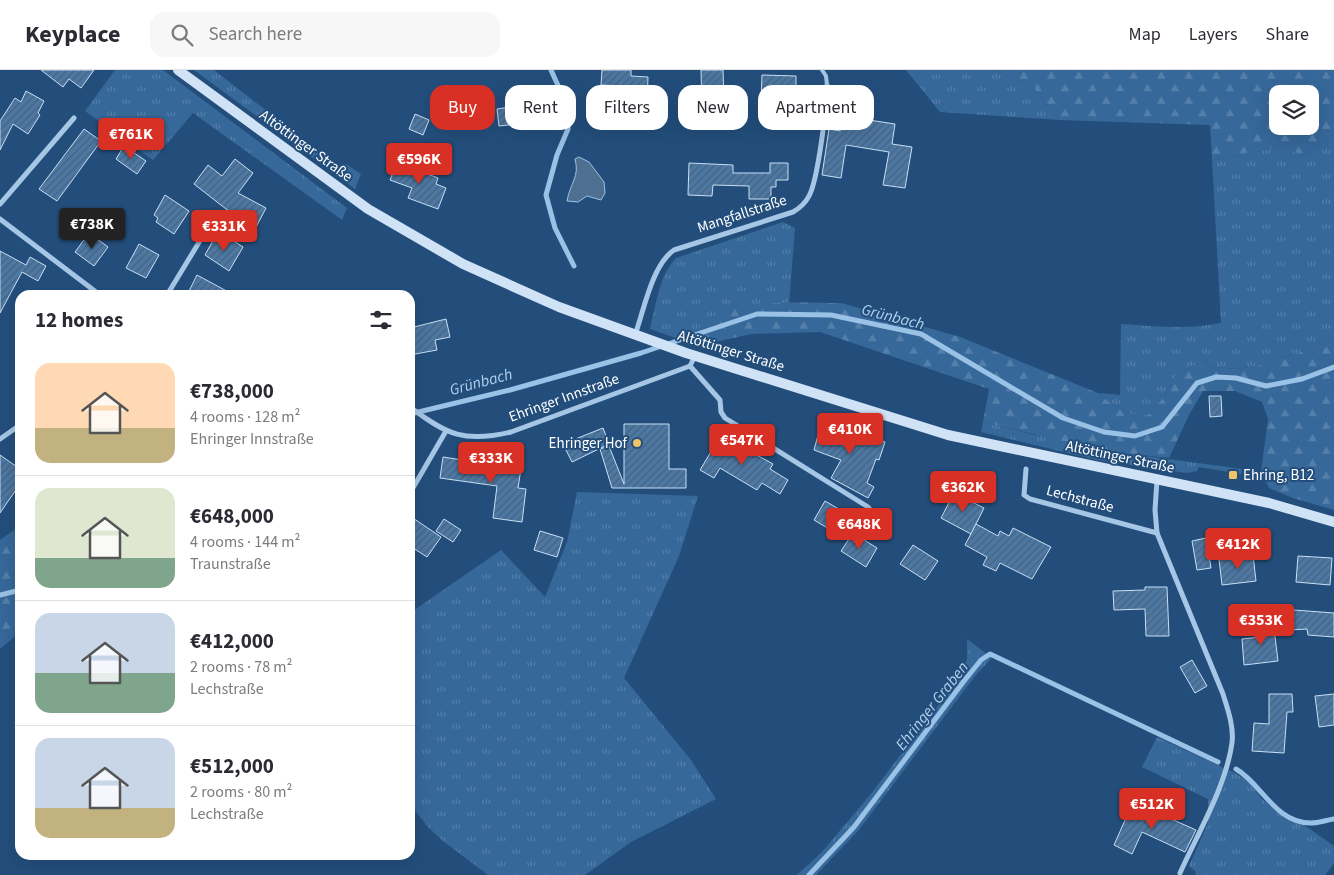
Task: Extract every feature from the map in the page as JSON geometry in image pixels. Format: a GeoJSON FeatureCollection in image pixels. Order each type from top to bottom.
{"type":"FeatureCollection","features":[{"type":"Feature","properties":{"kind":"main road","name":"Altöttinger Straße"},"geometry":{"type":"LineString","coordinates":[[178,70],[338,189],[368,209],[420,240],[514,289],[646,340],[948,435],[1269,503],[1334,522]]}},
{"type":"Feature","properties":{"kind":"street"},"geometry":{"type":"LineString","coordinates":[[0,204],[74,118]]}},
{"type":"Feature","properties":{"kind":"street","name":"Mangfallstraße"},"geometry":{"type":"LineString","coordinates":[[635,336],[658,268],[668,254],[674,250],[793,212],[802,207],[809,196],[816,173],[821,130]]}},
{"type":"Feature","properties":{"kind":"street"},"geometry":{"type":"LineString","coordinates":[[0,219],[93,290]]}},
{"type":"Feature","properties":{"kind":"street"},"geometry":{"type":"LineString","coordinates":[[170,290],[212,221]]}},
{"type":"Feature","properties":{"kind":"street"},"geometry":{"type":"LineString","coordinates":[[691,354],[690,366],[720,400],[721,412],[725,418],[868,507],[874,513],[873,526]]}},
{"type":"Feature","properties":{"kind":"street","name":"Ehringer Innstraße"},"geometry":{"type":"LineString","coordinates":[[415,411],[446,431],[474,438],[510,432],[690,366]]}},
{"type":"Feature","properties":{"kind":"street"},"geometry":{"type":"LineString","coordinates":[[0,439],[15,428]]}},
{"type":"Feature","properties":{"kind":"street"},"geometry":{"type":"LineString","coordinates":[[415,484],[446,431]]}},
{"type":"Feature","properties":{"kind":"street","name":"Lechstraße"},"geometry":{"type":"LineString","coordinates":[[1026,469],[1024,495],[1030,499],[1157,533]]}},
{"type":"Feature","properties":{"kind":"street"},"geometry":{"type":"LineString","coordinates":[[1158,480],[1155,510],[1157,533],[1223,694],[1230,716],[1232,742],[1218,790],[1180,873]]}},
{"type":"Feature","properties":{"kind":"lane","name":"Mangfallstraße"},"geometry":{"type":"LineString","coordinates":[[822,70],[826,76],[827,85]]}},
{"type":"Feature","properties":{"kind":"green space"},"geometry":{"type":"Polygon","coordinates":[[[115,70],[163,70],[347,208],[342,220],[193,113],[153,160],[85,111],[115,70]]]}},
{"type":"Feature","properties":{"kind":"green space"},"geometry":{"type":"Polygon","coordinates":[[[194,70],[214,70],[340,168],[346,164],[361,174],[355,189],[194,70]]]}},
{"type":"Feature","properties":{"kind":"green space"},"geometry":{"type":"Polygon","coordinates":[[[906,70],[993,70],[1034,88],[1059,120],[940,112],[906,70]]]}},
{"type":"Feature","properties":{"kind":"green space"},"geometry":{"type":"Polygon","coordinates":[[[993,70],[1334,70],[1334,133],[1330,139],[1304,155],[1279,147],[1212,160],[1210,125],[1059,120],[1034,88],[993,70]]]}},
{"type":"Feature","properties":{"kind":"green space"},"geometry":{"type":"Polygon","coordinates":[[[1334,133],[1334,341],[1257,366],[1235,369],[1195,365],[1177,374],[1162,399],[1148,415],[1133,414],[1121,410],[1098,393],[1120,395],[1121,324],[1184,327],[1221,323],[1212,160],[1279,147],[1304,155],[1330,139],[1334,133]]]}},
{"type":"Feature","properties":{"kind":"green space"},"geometry":{"type":"Polygon","coordinates":[[[783,222],[795,228],[789,304],[757,305],[698,329],[692,344],[650,329],[662,282],[670,265],[676,258],[783,222]]]}},
{"type":"Feature","properties":{"kind":"green space"},"geometry":{"type":"Polygon","coordinates":[[[841,303],[960,337],[1098,393],[1121,410],[1140,415],[1148,415],[1162,399],[1177,374],[1195,365],[1235,369],[1257,366],[1334,341],[1334,510],[1293,498],[1269,488],[1261,472],[1268,419],[1262,402],[1235,391],[1203,391],[1189,415],[1169,458],[1145,456],[1052,439],[983,422],[989,389],[820,332],[751,334],[698,346],[692,344],[698,329],[710,318],[725,311],[744,306],[765,304],[841,303]]]}},
{"type":"Feature","properties":{"kind":"green space"},"geometry":{"type":"Polygon","coordinates":[[[983,422],[1035,435],[1139,455],[1242,469],[1241,474],[1199,467],[1197,471],[1187,473],[1097,460],[981,432],[983,422]]]}},
{"type":"Feature","properties":{"kind":"green space"},"geometry":{"type":"Polygon","coordinates":[[[577,492],[698,496],[679,556],[624,678],[691,760],[716,799],[631,842],[585,875],[488,875],[443,841],[428,827],[415,810],[415,610],[501,550],[545,597],[567,542],[577,492]]]}},
{"type":"Feature","properties":{"kind":"green space"},"geometry":{"type":"Polygon","coordinates":[[[15,530],[15,636],[0,649],[0,540],[15,530]]]}},
{"type":"Feature","properties":{"kind":"green space"},"geometry":{"type":"Polygon","coordinates":[[[967,639],[992,658],[975,676],[858,831],[816,875],[797,875],[822,852],[870,795],[950,690],[967,660],[967,639]]]}},
{"type":"Feature","properties":{"kind":"green space"},"geometry":{"type":"Polygon","coordinates":[[[1157,737],[1235,773],[1249,782],[1262,799],[1281,815],[1304,825],[1334,846],[1334,863],[1325,875],[1195,875],[1196,872],[1189,866],[1208,823],[1208,799],[1142,767],[1157,737]]]}},
{"type":"Feature","properties":{"kind":"shaded area"},"geometry":{"type":"Polygon","coordinates":[[[579,157],[589,162],[604,182],[605,193],[601,200],[587,196],[578,202],[567,201],[576,171],[575,159],[579,157]]]}},
{"type":"Feature","properties":{"kind":"building"},"geometry":{"type":"Polygon","coordinates":[[[41,70],[94,70],[81,88],[69,79],[63,87],[41,70]]]}},
{"type":"Feature","properties":{"kind":"building"},"geometry":{"type":"Polygon","coordinates":[[[602,70],[631,70],[631,76],[648,77],[648,85],[601,85],[602,70]]]}},
{"type":"Feature","properties":{"kind":"building"},"geometry":{"type":"Polygon","coordinates":[[[701,70],[723,70],[723,85],[701,85],[701,70]]]}},
{"type":"Feature","properties":{"kind":"building"},"geometry":{"type":"Polygon","coordinates":[[[762,75],[796,76],[796,85],[762,85],[762,75]]]}},
{"type":"Feature","properties":{"kind":"building"},"geometry":{"type":"Polygon","coordinates":[[[26,91],[44,101],[38,113],[40,115],[28,134],[13,124],[0,150],[0,121],[15,98],[21,102],[26,91]]]}},
{"type":"Feature","properties":{"kind":"building"},"geometry":{"type":"Polygon","coordinates":[[[505,108],[505,125],[499,126],[497,109],[505,108]]]}},
{"type":"Feature","properties":{"kind":"building"},"geometry":{"type":"Polygon","coordinates":[[[415,114],[429,120],[423,135],[409,129],[415,114]]]}},
{"type":"Feature","properties":{"kind":"building"},"geometry":{"type":"Polygon","coordinates":[[[874,121],[895,124],[892,144],[912,147],[905,188],[883,185],[889,152],[846,145],[841,178],[822,175],[829,130],[874,130],[874,121]]]}},
{"type":"Feature","properties":{"kind":"building"},"geometry":{"type":"Polygon","coordinates":[[[84,129],[101,141],[57,201],[39,189],[84,129]]]}},
{"type":"Feature","properties":{"kind":"building"},"geometry":{"type":"Polygon","coordinates":[[[124,146],[146,161],[137,174],[116,159],[124,146]]]}},
{"type":"Feature","properties":{"kind":"building"},"geometry":{"type":"Polygon","coordinates":[[[235,159],[253,173],[238,193],[266,208],[254,231],[237,217],[238,215],[226,209],[194,184],[208,165],[222,176],[235,159]]]}},
{"type":"Feature","properties":{"kind":"building"},"geometry":{"type":"Polygon","coordinates":[[[397,162],[438,178],[436,184],[446,188],[438,209],[408,198],[412,188],[390,180],[397,162]]]}},
{"type":"Feature","properties":{"kind":"building"},"geometry":{"type":"Polygon","coordinates":[[[689,163],[733,165],[733,173],[770,173],[770,163],[788,163],[788,180],[776,180],[776,187],[771,187],[771,199],[749,199],[749,186],[713,185],[712,196],[688,195],[689,163]]]}},
{"type":"Feature","properties":{"kind":"building"},"geometry":{"type":"Polygon","coordinates":[[[165,195],[189,211],[174,234],[156,222],[158,218],[154,215],[165,195]]]}},
{"type":"Feature","properties":{"kind":"building"},"geometry":{"type":"Polygon","coordinates":[[[78,211],[89,219],[80,231],[69,224],[78,211]]]}},
{"type":"Feature","properties":{"kind":"building"},"geometry":{"type":"Polygon","coordinates":[[[89,233],[108,247],[94,266],[75,252],[89,233]]]}},
{"type":"Feature","properties":{"kind":"building"},"geometry":{"type":"Polygon","coordinates":[[[216,235],[224,240],[226,236],[243,247],[229,271],[205,255],[216,235]]]}},
{"type":"Feature","properties":{"kind":"building"},"geometry":{"type":"Polygon","coordinates":[[[139,244],[159,255],[146,278],[126,268],[139,244]]]}},
{"type":"Feature","properties":{"kind":"building"},"geometry":{"type":"Polygon","coordinates":[[[0,251],[26,265],[30,257],[46,266],[38,281],[22,272],[0,313],[0,251]]]}},
{"type":"Feature","properties":{"kind":"building"},"geometry":{"type":"Polygon","coordinates":[[[197,275],[225,290],[190,290],[197,275]]]}},
{"type":"Feature","properties":{"kind":"building"},"geometry":{"type":"Polygon","coordinates":[[[446,319],[450,337],[435,340],[437,350],[415,354],[415,327],[446,319]]]}},
{"type":"Feature","properties":{"kind":"building"},"geometry":{"type":"Polygon","coordinates":[[[1209,396],[1221,396],[1222,416],[1210,417],[1209,396]]]}},
{"type":"Feature","properties":{"kind":"building"},"geometry":{"type":"Polygon","coordinates":[[[822,420],[885,442],[879,460],[876,459],[867,483],[874,487],[868,498],[831,478],[841,460],[814,450],[822,420]]]}},
{"type":"Feature","properties":{"kind":"building"},"geometry":{"type":"Polygon","coordinates":[[[624,424],[669,424],[669,469],[686,469],[686,488],[612,488],[600,449],[609,446],[624,484],[624,424]]]}},
{"type":"Feature","properties":{"kind":"building"},"geometry":{"type":"Polygon","coordinates":[[[603,428],[609,444],[572,462],[563,444],[603,428]]]}},
{"type":"Feature","properties":{"kind":"building"},"geometry":{"type":"Polygon","coordinates":[[[721,435],[773,464],[770,469],[788,480],[780,494],[762,483],[757,490],[720,468],[714,478],[700,470],[721,435]]]}},
{"type":"Feature","properties":{"kind":"building"},"geometry":{"type":"Polygon","coordinates":[[[0,455],[15,466],[15,491],[0,513],[0,455]]]}},
{"type":"Feature","properties":{"kind":"building"},"geometry":{"type":"Polygon","coordinates":[[[443,457],[521,469],[518,488],[526,489],[522,522],[493,518],[497,486],[440,478],[443,457]]]}},
{"type":"Feature","properties":{"kind":"building"},"geometry":{"type":"Polygon","coordinates":[[[954,493],[984,508],[971,534],[941,518],[954,493]]]}},
{"type":"Feature","properties":{"kind":"building"},"geometry":{"type":"Polygon","coordinates":[[[825,501],[851,516],[839,535],[814,520],[825,501]]]}},
{"type":"Feature","properties":{"kind":"building"},"geometry":{"type":"Polygon","coordinates":[[[415,519],[441,537],[427,557],[415,549],[415,519]]]}},
{"type":"Feature","properties":{"kind":"building"},"geometry":{"type":"Polygon","coordinates":[[[444,519],[461,530],[453,542],[436,531],[444,519]]]}},
{"type":"Feature","properties":{"kind":"building"},"geometry":{"type":"Polygon","coordinates":[[[976,524],[998,536],[1000,531],[1009,536],[1013,528],[1051,547],[1032,579],[1000,563],[996,571],[983,565],[987,557],[965,545],[976,524]]]}},
{"type":"Feature","properties":{"kind":"building"},"geometry":{"type":"Polygon","coordinates":[[[540,531],[563,538],[557,557],[534,550],[540,531]]]}},
{"type":"Feature","properties":{"kind":"building"},"geometry":{"type":"Polygon","coordinates":[[[853,533],[877,548],[866,567],[841,551],[853,533]]]}},
{"type":"Feature","properties":{"kind":"building"},"geometry":{"type":"Polygon","coordinates":[[[1206,538],[1211,568],[1197,570],[1192,541],[1206,538]]]}},
{"type":"Feature","properties":{"kind":"building"},"geometry":{"type":"Polygon","coordinates":[[[913,545],[938,561],[925,580],[900,564],[913,545]]]}},
{"type":"Feature","properties":{"kind":"building"},"geometry":{"type":"Polygon","coordinates":[[[1253,555],[1256,581],[1222,585],[1219,559],[1253,555]]]}},
{"type":"Feature","properties":{"kind":"building"},"geometry":{"type":"Polygon","coordinates":[[[1298,556],[1332,558],[1330,585],[1296,582],[1298,556]]]}},
{"type":"Feature","properties":{"kind":"building"},"geometry":{"type":"Polygon","coordinates":[[[1145,587],[1167,587],[1169,636],[1146,636],[1145,609],[1114,610],[1113,591],[1145,590],[1145,587]]]}},
{"type":"Feature","properties":{"kind":"building"},"geometry":{"type":"Polygon","coordinates":[[[1294,610],[1334,613],[1334,637],[1308,635],[1307,629],[1288,630],[1287,612],[1293,612],[1294,610]]]}},
{"type":"Feature","properties":{"kind":"building"},"geometry":{"type":"Polygon","coordinates":[[[1273,620],[1278,661],[1244,665],[1242,639],[1260,637],[1258,621],[1273,620]]]}},
{"type":"Feature","properties":{"kind":"building"},"geometry":{"type":"Polygon","coordinates":[[[1192,660],[1207,686],[1195,693],[1180,667],[1192,660]]]}},
{"type":"Feature","properties":{"kind":"building"},"geometry":{"type":"Polygon","coordinates":[[[1269,694],[1292,694],[1293,712],[1287,712],[1284,753],[1252,751],[1254,723],[1269,724],[1269,694]]]}},
{"type":"Feature","properties":{"kind":"building"},"geometry":{"type":"Polygon","coordinates":[[[1334,694],[1334,725],[1319,727],[1315,696],[1334,694]]]}},
{"type":"Feature","properties":{"kind":"building"},"geometry":{"type":"Polygon","coordinates":[[[1133,802],[1196,830],[1185,852],[1142,832],[1132,854],[1114,845],[1133,802]]]}},
{"type":"Feature","properties":{"kind":"waterway"},"geometry":{"type":"LineString","coordinates":[[551,70],[569,110],[568,129],[557,155],[546,195],[555,228],[574,266]]}},
{"type":"Feature","properties":{"kind":"waterway","name":"Grünbach"},"geometry":{"type":"LineString","coordinates":[[415,413],[510,390],[641,353],[757,314],[831,315],[921,334],[1063,418],[1104,432],[1135,436],[1162,427],[1197,383],[1216,377],[1236,378],[1266,386],[1302,379],[1334,367]]}},
{"type":"Feature","properties":{"kind":"waterway","name":"Grünbach"},"geometry":{"type":"LineString","coordinates":[[0,595],[15,591]]}},
{"type":"Feature","properties":{"kind":"waterway","name":"Ehringer Graben"},"geometry":{"type":"LineString","coordinates":[[809,875],[854,827],[964,681],[981,660],[990,654],[1218,762]]}},
{"type":"Feature","properties":{"kind":"waterway","name":"Ehringer Graben"},"geometry":{"type":"LineString","coordinates":[[1236,769],[1254,784],[1278,810],[1288,817],[1311,823],[1334,819]]}},
{"type":"Feature","properties":{"kind":"place","name":"Ehringer Hof"},"geometry":{"type":"Point","coordinates":[637,443]}},
{"type":"Feature","properties":{"kind":"place","name":"Ehring, B12"},"geometry":{"type":"Point","coordinates":[1233,475]}}]}
